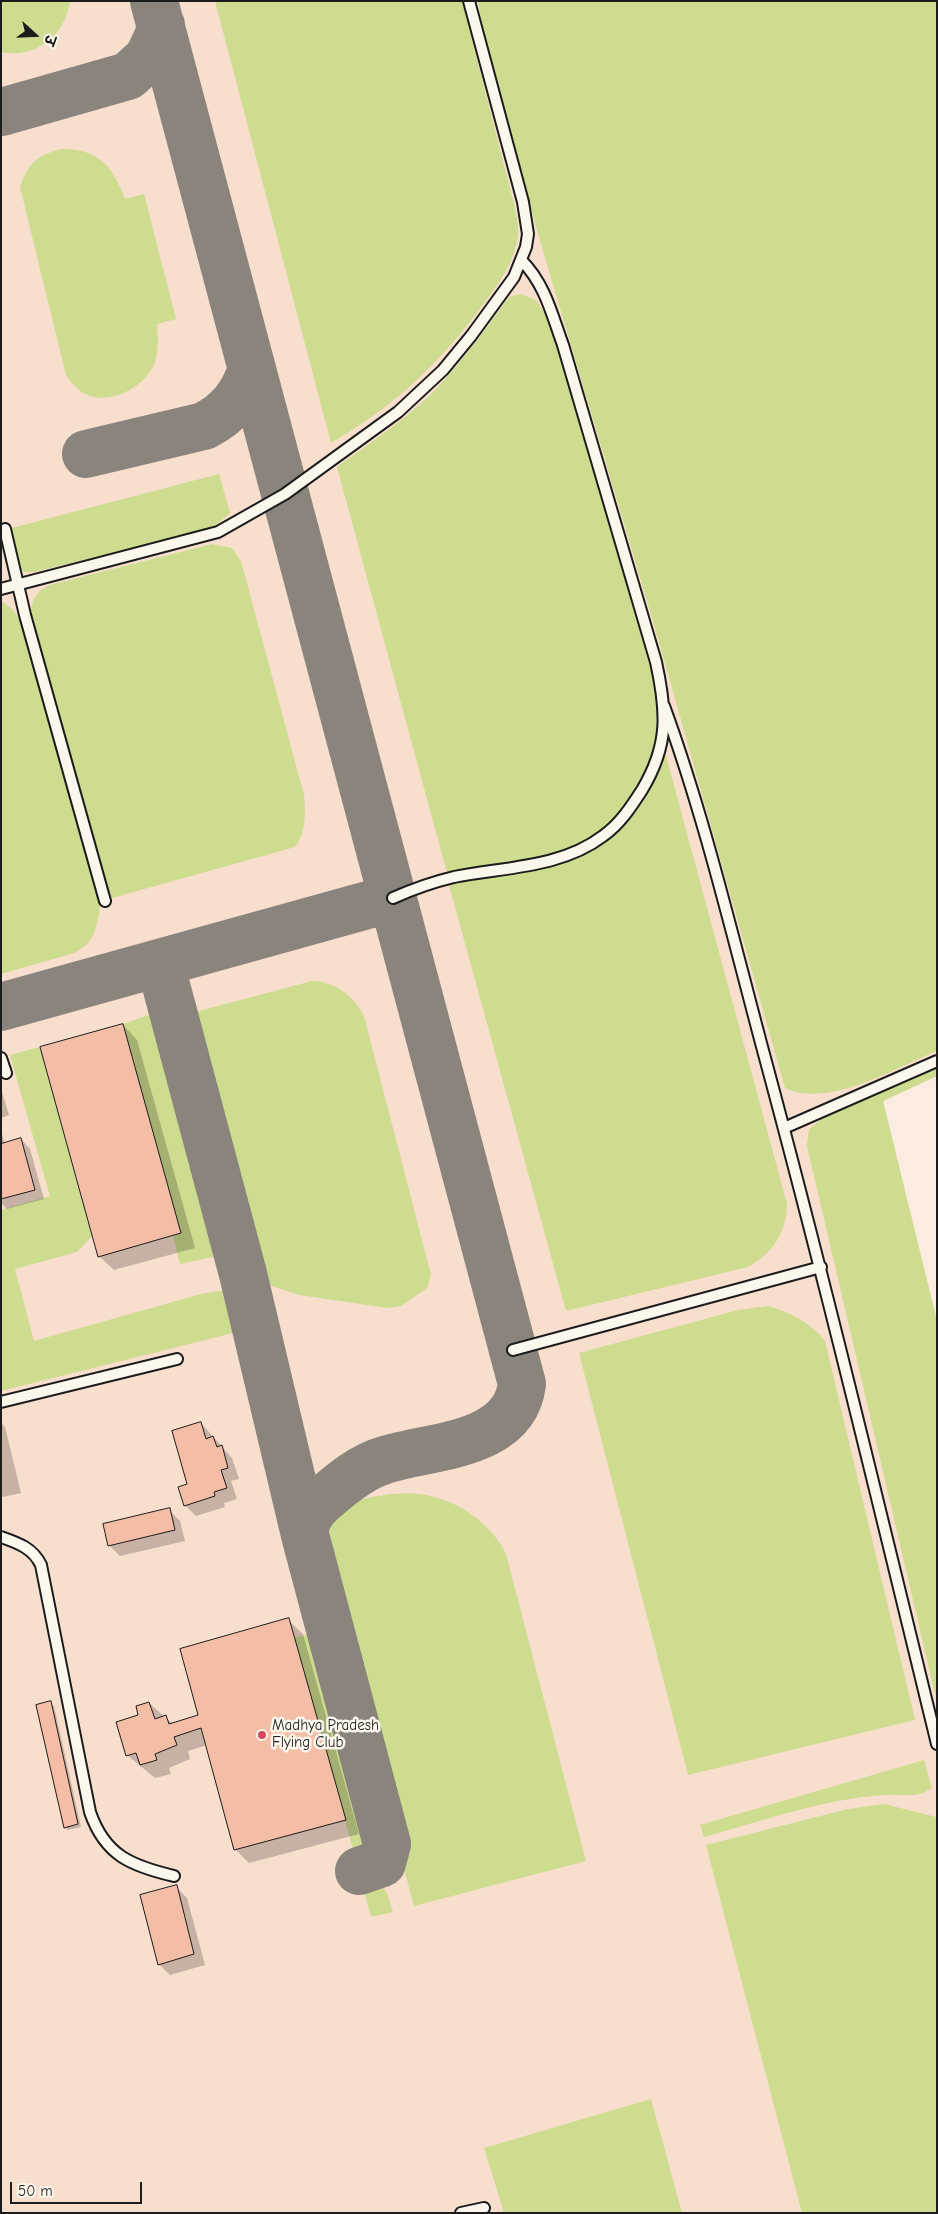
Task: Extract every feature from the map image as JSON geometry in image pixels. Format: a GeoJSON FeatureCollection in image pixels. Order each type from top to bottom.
{"type":"FeatureCollection","features":[{"type":"Feature","properties":{"kind":"lane"},"geometry":{"type":"LineString","coordinates":[[1,589],[218,532],[285,494],[398,412],[443,370],[498,300],[522,261],[528,234],[526,219],[469,1]]}},
{"type":"Feature","properties":{"kind":"lane"},"geometry":{"type":"LineString","coordinates":[[393,898],[426,884],[453,877],[571,855],[603,836],[619,823],[649,778],[660,752],[664,735],[662,689],[640,603],[546,296],[531,270],[522,261]]}},
{"type":"Feature","properties":{"kind":"lane"},"geometry":{"type":"LineString","coordinates":[[5,529],[19,584],[24,615],[106,900]]}},
{"type":"Feature","properties":{"kind":"lane"},"geometry":{"type":"LineString","coordinates":[[664,706],[688,773],[821,1267],[937,1744]]}},
{"type":"Feature","properties":{"kind":"lane"},"geometry":{"type":"LineString","coordinates":[[1,1058],[6,1073]]}},
{"type":"Feature","properties":{"kind":"lane"},"geometry":{"type":"LineString","coordinates":[[784,1128],[937,1061]]}},
{"type":"Feature","properties":{"kind":"lane"},"geometry":{"type":"LineString","coordinates":[[513,1350],[821,1267]]}},
{"type":"Feature","properties":{"kind":"lane"},"geometry":{"type":"LineString","coordinates":[[1,1402],[178,1359]]}},
{"type":"Feature","properties":{"kind":"lane"},"geometry":{"type":"LineString","coordinates":[[1,1537],[32,1551],[40,1565],[90,1812],[96,1828],[104,1842],[128,1861],[174,1876]]}},
{"type":"Feature","properties":{"kind":"lane"},"geometry":{"type":"LineString","coordinates":[[461,2213],[484,2208]]}},
{"type":"Feature","properties":{"kind":"shaded area"},"geometry":{"type":"Polygon","coordinates":[[[1,1],[937,1],[937,1076],[883,1101],[937,1321],[937,2213],[1,2213],[1,1]]]}},
{"type":"Feature","properties":{"kind":"green space"},"geometry":{"type":"Polygon","coordinates":[[[1,1],[70,1],[62,25],[47,42],[26,52],[14,53],[1,52],[1,1]]]}},
{"type":"Feature","properties":{"kind":"green space"},"geometry":{"type":"Polygon","coordinates":[[[215,1],[462,1],[514,204],[518,234],[514,253],[506,271],[491,294],[434,363],[416,381],[376,414],[331,443],[215,1]]]}},
{"type":"Feature","properties":{"kind":"green space"},"geometry":{"type":"Polygon","coordinates":[[[478,1],[937,1],[937,1051],[861,1084],[821,1093],[802,1093],[785,1088],[657,635],[538,234],[483,30],[478,1]]]}},
{"type":"Feature","properties":{"kind":"green space"},"geometry":{"type":"Polygon","coordinates":[[[62,149],[86,152],[103,162],[110,169],[125,199],[144,194],[176,319],[157,324],[157,353],[150,371],[135,386],[116,396],[105,398],[85,394],[66,375],[20,187],[26,172],[35,161],[40,157],[62,149]]]}},
{"type":"Feature","properties":{"kind":"green space"},"geometry":{"type":"Polygon","coordinates":[[[521,294],[536,300],[551,323],[653,678],[659,705],[660,727],[651,765],[642,783],[618,816],[587,841],[570,849],[540,858],[447,873],[337,467],[396,424],[429,396],[461,360],[509,297],[521,294]]]}},
{"type":"Feature","properties":{"kind":"green space"},"geometry":{"type":"Polygon","coordinates":[[[219,474],[230,513],[216,525],[205,530],[34,572],[24,572],[18,566],[8,529],[219,474]]]}},
{"type":"Feature","properties":{"kind":"green space"},"geometry":{"type":"Polygon","coordinates":[[[212,544],[232,548],[241,561],[304,795],[305,815],[303,829],[295,847],[112,898],[105,887],[32,620],[32,604],[39,592],[49,585],[212,544]]]}},
{"type":"Feature","properties":{"kind":"green space"},"geometry":{"type":"Polygon","coordinates":[[[1,601],[15,613],[24,629],[100,906],[94,934],[81,949],[74,953],[1,974],[1,601]]]}},
{"type":"Feature","properties":{"kind":"green space"},"geometry":{"type":"Polygon","coordinates":[[[665,752],[787,1204],[786,1215],[781,1233],[771,1248],[748,1267],[566,1311],[449,885],[581,857],[610,837],[633,813],[651,785],[665,752]]]}},
{"type":"Feature","properties":{"kind":"green space"},"geometry":{"type":"Polygon","coordinates":[[[312,981],[328,984],[342,991],[355,1002],[364,1016],[431,1275],[427,1288],[401,1306],[388,1308],[299,1295],[272,1286],[263,1279],[248,1257],[241,1234],[189,1022],[192,1016],[199,1011],[312,981]]]}},
{"type":"Feature","properties":{"kind":"green space"},"geometry":{"type":"Polygon","coordinates":[[[149,1015],[158,1020],[164,1030],[226,1254],[180,1264],[173,1236],[181,1233],[123,1024],[149,1015]]]}},
{"type":"Feature","properties":{"kind":"green space"},"geometry":{"type":"Polygon","coordinates":[[[40,1047],[92,1236],[77,1252],[15,1269],[34,1341],[201,1294],[226,1290],[232,1304],[237,1332],[1,1391],[1,1210],[50,1196],[10,1055],[40,1047]]]}},
{"type":"Feature","properties":{"kind":"green space"},"geometry":{"type":"Polygon","coordinates":[[[937,1067],[937,1076],[883,1101],[937,1321],[937,1703],[807,1146],[809,1129],[824,1117],[937,1067]]]}},
{"type":"Feature","properties":{"kind":"green space"},"geometry":{"type":"Polygon","coordinates":[[[768,1306],[800,1319],[825,1341],[915,1720],[688,1775],[579,1353],[738,1310],[768,1306]]]}},
{"type":"Feature","properties":{"kind":"green space"},"geometry":{"type":"Polygon","coordinates":[[[390,1494],[431,1496],[457,1506],[481,1522],[499,1542],[506,1554],[586,1861],[414,1906],[322,1561],[322,1542],[325,1527],[330,1516],[337,1509],[347,1503],[390,1494]]]}},
{"type":"Feature","properties":{"kind":"green space"},"geometry":{"type":"Polygon","coordinates":[[[320,1631],[372,1832],[369,1850],[355,1856],[294,1638],[320,1631]]]}},
{"type":"Feature","properties":{"kind":"green space"},"geometry":{"type":"Polygon","coordinates":[[[924,1760],[932,1788],[920,1794],[884,1795],[838,1801],[704,1837],[700,1825],[924,1760]]]}},
{"type":"Feature","properties":{"kind":"green space"},"geometry":{"type":"Polygon","coordinates":[[[884,1804],[936,1817],[937,1821],[937,2213],[802,2213],[706,1845],[848,1809],[884,1804]]]}},
{"type":"Feature","properties":{"kind":"green space"},"geometry":{"type":"Polygon","coordinates":[[[371,1881],[384,1889],[393,1912],[371,1917],[362,1883],[371,1881]]]}},
{"type":"Feature","properties":{"kind":"green space"},"geometry":{"type":"Polygon","coordinates":[[[651,2099],[682,2213],[504,2213],[484,2148],[651,2099]]]}},
{"type":"Feature","properties":{"kind":"building"},"geometry":{"type":"Polygon","coordinates":[[[123,1024],[181,1233],[98,1257],[40,1047],[123,1024]]]}},
{"type":"Feature","properties":{"kind":"building"},"geometry":{"type":"Polygon","coordinates":[[[21,1138],[35,1190],[1,1199],[1,1144],[21,1138]]]}},
{"type":"Feature","properties":{"kind":"building"},"geometry":{"type":"Polygon","coordinates":[[[201,1422],[206,1439],[213,1436],[217,1447],[222,1445],[228,1468],[221,1470],[227,1488],[214,1492],[215,1496],[184,1506],[178,1487],[187,1484],[172,1431],[201,1422]]]}},
{"type":"Feature","properties":{"kind":"building"},"geometry":{"type":"Polygon","coordinates":[[[170,1508],[175,1530],[108,1546],[103,1524],[170,1508]]]}},
{"type":"Feature","properties":{"kind":"building","name":"Madhya Pradesh Flying Club"},"geometry":{"type":"Polygon","coordinates":[[[289,1618],[346,1820],[234,1850],[201,1728],[174,1737],[177,1745],[155,1754],[157,1760],[140,1765],[136,1753],[126,1756],[116,1722],[138,1715],[136,1706],[149,1702],[155,1719],[166,1715],[169,1724],[198,1715],[180,1649],[289,1618]]]}},
{"type":"Feature","properties":{"kind":"building"},"geometry":{"type":"Polygon","coordinates":[[[51,1701],[78,1824],[64,1828],[36,1705],[51,1701]]]}},
{"type":"Feature","properties":{"kind":"building"},"geometry":{"type":"Polygon","coordinates":[[[177,1885],[194,1954],[158,1965],[140,1895],[177,1885]]]}},
{"type":"Feature","properties":{"kind":"taxiway"},"geometry":{"type":"LineString","coordinates":[[154,1],[522,1384],[516,1405],[504,1420],[488,1432],[447,1446],[385,1460],[361,1471],[324,1499],[313,1511],[306,1524],[305,1535],[387,1844],[382,1863],[359,1871]]}},
{"type":"Feature","properties":{"kind":"taxiway"},"geometry":{"type":"LineString","coordinates":[[2,112],[128,76],[148,58],[158,37],[161,25]]}},
{"type":"Feature","properties":{"kind":"taxiway"},"geometry":{"type":"LineString","coordinates":[[86,454],[204,426],[228,409],[240,395],[252,369]]}},
{"type":"Feature","properties":{"kind":"taxiway"},"geometry":{"type":"LineString","coordinates":[[1,1007],[393,898]]}},
{"type":"Feature","properties":{"kind":"taxiway"},"geometry":{"type":"LineString","coordinates":[[160,963],[243,1274],[305,1535]]}},
{"type":"Feature","properties":{"kind":"place","name":"Madhya Pradesh Flying Club"},"geometry":{"type":"Point","coordinates":[262,1735]}}]}
